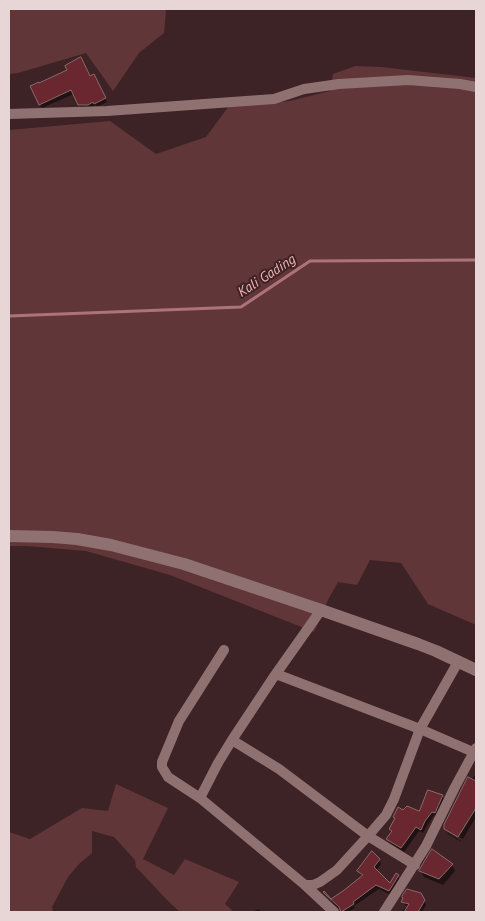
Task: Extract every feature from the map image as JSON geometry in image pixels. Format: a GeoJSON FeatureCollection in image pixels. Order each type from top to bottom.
{"type":"FeatureCollection","features":[{"type":"Feature","properties":{"kind":"street"},"geometry":{"type":"LineString","coordinates":[[9,114],[107,111],[274,98],[304,89],[340,84],[408,80],[476,87]]}},
{"type":"Feature","properties":{"kind":"street"},"geometry":{"type":"LineString","coordinates":[[9,536],[77,539],[111,545],[201,569],[424,646],[476,670]]}},
{"type":"Feature","properties":{"kind":"street"},"geometry":{"type":"LineString","coordinates":[[200,798],[232,740],[321,610]]}},
{"type":"Feature","properties":{"kind":"street"},"geometry":{"type":"LineString","coordinates":[[224,650],[179,721],[162,762],[162,767],[168,777],[200,798],[305,885],[334,912]]}},
{"type":"Feature","properties":{"kind":"street"},"geometry":{"type":"LineString","coordinates":[[305,885],[313,885],[337,870],[386,814],[394,799],[420,729],[458,662]]}},
{"type":"Feature","properties":{"kind":"street"},"geometry":{"type":"LineString","coordinates":[[276,674],[474,750],[426,846],[384,912]]}},
{"type":"Feature","properties":{"kind":"street"},"geometry":{"type":"LineString","coordinates":[[232,740],[280,769],[368,836],[415,865]]}},
{"type":"Feature","properties":{"kind":"shaded area"},"geometry":{"type":"Polygon","coordinates":[[[9,9],[164,9],[166,11],[164,33],[139,53],[113,91],[86,53],[9,74],[9,9]]]}},
{"type":"Feature","properties":{"kind":"shaded area"},"geometry":{"type":"Polygon","coordinates":[[[355,66],[381,67],[476,78],[476,625],[428,604],[401,563],[370,560],[357,585],[338,582],[314,632],[170,575],[86,551],[9,546],[9,130],[110,121],[156,154],[206,137],[229,106],[290,101],[330,91],[333,74],[355,66]]]}},
{"type":"Feature","properties":{"kind":"shaded area"},"geometry":{"type":"Polygon","coordinates":[[[116,784],[168,808],[143,859],[174,875],[185,859],[239,882],[225,904],[234,912],[180,912],[136,867],[135,860],[114,837],[92,831],[92,853],[68,877],[52,907],[53,912],[9,912],[9,832],[30,839],[82,808],[108,811],[116,784]]]}},
{"type":"Feature","properties":{"kind":"building"},"geometry":{"type":"Polygon","coordinates":[[[81,57],[90,76],[94,74],[106,98],[94,104],[93,102],[88,105],[78,105],[71,90],[39,105],[30,86],[67,70],[65,66],[81,57]]]}},
{"type":"Feature","properties":{"kind":"building"},"geometry":{"type":"Polygon","coordinates":[[[468,777],[476,781],[476,808],[458,837],[444,829],[444,825],[468,777]]]}},
{"type":"Feature","properties":{"kind":"building"},"geometry":{"type":"Polygon","coordinates":[[[428,790],[443,795],[435,813],[432,812],[421,830],[416,827],[401,848],[386,839],[392,831],[389,829],[398,807],[403,810],[407,806],[419,811],[428,790]]]}},
{"type":"Feature","properties":{"kind":"building"},"geometry":{"type":"Polygon","coordinates":[[[432,849],[453,864],[439,879],[419,871],[432,849]]]}},
{"type":"Feature","properties":{"kind":"building"},"geometry":{"type":"Polygon","coordinates":[[[372,851],[380,859],[374,867],[390,883],[396,873],[399,875],[389,891],[376,885],[353,902],[354,904],[341,912],[339,907],[323,892],[331,899],[363,875],[357,871],[372,851]]]}},
{"type":"Feature","properties":{"kind":"building"},"geometry":{"type":"Polygon","coordinates":[[[407,889],[421,893],[425,900],[418,912],[404,912],[409,904],[401,902],[407,889]]]}},
{"type":"Feature","properties":{"kind":"waterway","name":"Kali Gading"},"geometry":{"type":"LineString","coordinates":[[9,316],[241,307],[310,261],[476,260]]}}]}
